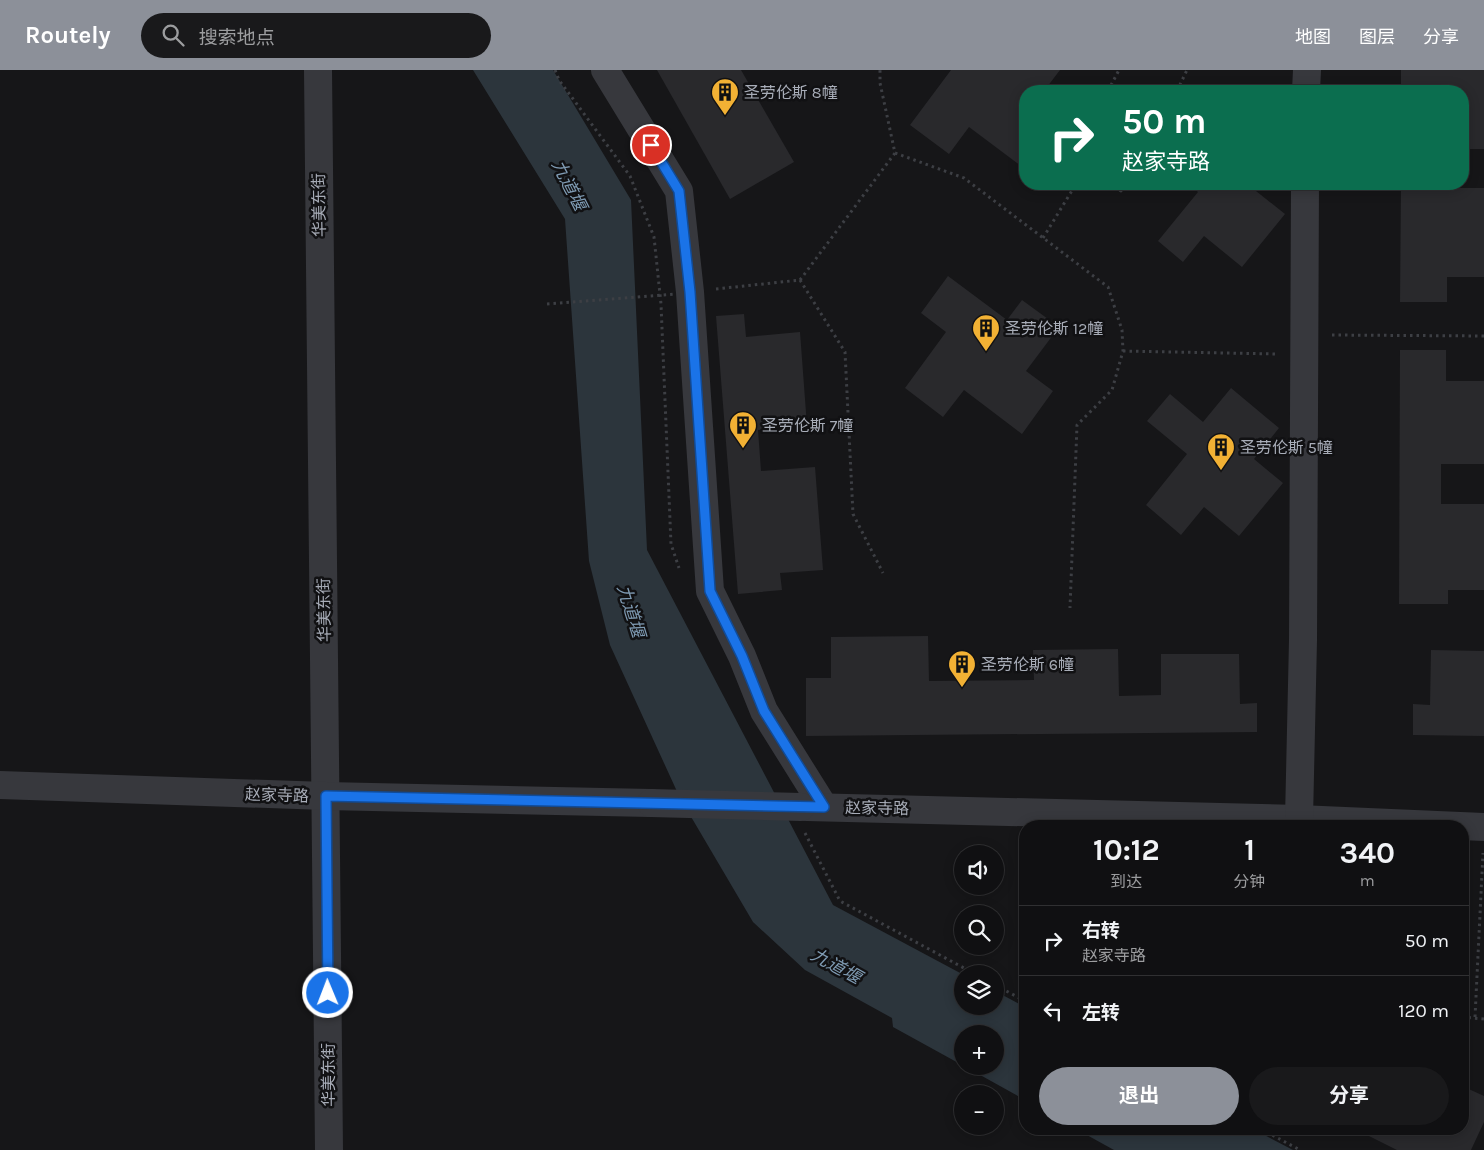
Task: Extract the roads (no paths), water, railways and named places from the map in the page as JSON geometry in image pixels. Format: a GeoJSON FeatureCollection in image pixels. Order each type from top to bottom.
{"type":"FeatureCollection","features":[{"type":"Feature","properties":{"kind":"street","name":"华美东街"},"geometry":{"type":"LineString","coordinates":[[318,70],[329,1150]]}},
{"type":"Feature","properties":{"kind":"street"},"geometry":{"type":"LineString","coordinates":[[605,70],[679,191],[683,293],[710,591],[742,656],[764,711],[812,807]]}},
{"type":"Feature","properties":{"kind":"street"},"geometry":{"type":"LineString","coordinates":[[1306,70],[1306,85]]}},
{"type":"Feature","properties":{"kind":"street"},"geometry":{"type":"LineString","coordinates":[[1299,819],[1303,640],[1305,190]]}},
{"type":"Feature","properties":{"kind":"street","name":"赵家寺路"},"geometry":{"type":"LineString","coordinates":[[0,786],[326,796],[651,802],[1322,820]]}},
{"type":"Feature","properties":{"kind":"street","name":"赵家寺路"},"geometry":{"type":"LineString","coordinates":[[1469,826],[1484,827]]}},
{"type":"Feature","properties":{"kind":"water","name":"九道堰"},"geometry":{"type":"Polygon","coordinates":[[[473,70],[553,70],[631,200],[647,550],[833,905],[954,970],[954,1015],[1004,1015],[1004,996],[1019,1004],[1019,1097],[1004,1088],[1004,1085],[998,1085],[980,1075],[1004,1075],[1004,1025],[954,1025],[954,1061],[893,1027],[892,1018],[805,970],[753,922],[680,798],[610,645],[589,561],[565,219],[473,70]]]}},
{"type":"Feature","properties":{"kind":"water"},"geometry":{"type":"Polygon","coordinates":[[[1087,1135],[1264,1135],[1293,1150],[1114,1150],[1087,1135]]]}},
{"type":"Feature","properties":{"kind":"place","name":"圣劳伦斯 8幢"},"geometry":{"type":"Point","coordinates":[725,116]}},
{"type":"Feature","properties":{"kind":"place","name":"圣劳伦斯 12幢"},"geometry":{"type":"Point","coordinates":[986,352]}},
{"type":"Feature","properties":{"kind":"place","name":"圣劳伦斯 7幢"},"geometry":{"type":"Point","coordinates":[743,449]}},
{"type":"Feature","properties":{"kind":"place","name":"圣劳伦斯 5幢"},"geometry":{"type":"Point","coordinates":[1221,471]}},
{"type":"Feature","properties":{"kind":"place","name":"圣劳伦斯 6幢"},"geometry":{"type":"Point","coordinates":[962,688]}}]}
